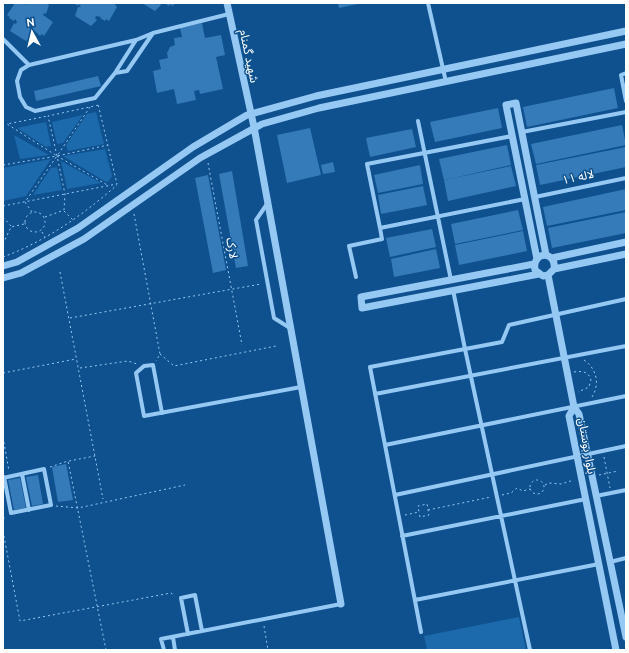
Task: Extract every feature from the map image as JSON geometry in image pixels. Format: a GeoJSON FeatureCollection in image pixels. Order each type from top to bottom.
{"type":"FeatureCollection","features":[{"type":"Feature","properties":{"kind":"street","name":"شهید گمنام"},"geometry":{"type":"LineString","coordinates":[[227,3],[254,127],[340,604]]}},
{"type":"Feature","properties":{"kind":"street"},"geometry":{"type":"LineString","coordinates":[[428,3],[446,82]]}},
{"type":"Feature","properties":{"kind":"street"},"geometry":{"type":"LineString","coordinates":[[136,40],[115,73],[95,98],[35,111],[26,107],[20,97],[17,81],[21,70],[29,65],[136,40],[153,33],[229,14]]}},
{"type":"Feature","properties":{"kind":"street"},"geometry":{"type":"LineString","coordinates":[[3,266],[17,262],[78,228],[193,147],[250,114],[316,96],[626,31]]}},
{"type":"Feature","properties":{"kind":"street"},"geometry":{"type":"LineString","coordinates":[[115,73],[127,71],[153,33]]}},
{"type":"Feature","properties":{"kind":"street"},"geometry":{"type":"LineString","coordinates":[[3,39],[29,65]]}},
{"type":"Feature","properties":{"kind":"street"},"geometry":{"type":"LineString","coordinates":[[3,278],[21,273],[84,239],[206,154],[254,127],[319,108],[626,44]]}},
{"type":"Feature","properties":{"kind":"street"},"geometry":{"type":"LineString","coordinates":[[626,73],[621,76],[626,101]]}},
{"type":"Feature","properties":{"kind":"street"},"geometry":{"type":"LineString","coordinates":[[539,274],[535,270],[535,261],[525,199],[506,104],[516,102],[535,197],[549,256],[555,264],[554,269]]}},
{"type":"Feature","properties":{"kind":"street"},"geometry":{"type":"LineString","coordinates":[[522,132],[626,112]]}},
{"type":"Feature","properties":{"kind":"street"},"geometry":{"type":"LineString","coordinates":[[418,121],[465,349],[530,650]]}},
{"type":"Feature","properties":{"kind":"street"},"geometry":{"type":"LineString","coordinates":[[356,277],[349,246],[382,240],[367,164],[512,136]]}},
{"type":"Feature","properties":{"kind":"street","name":"لاله ۱۱"},"geometry":{"type":"LineString","coordinates":[[535,197],[626,178]]}},
{"type":"Feature","properties":{"kind":"street"},"geometry":{"type":"LineString","coordinates":[[380,228],[525,199]]}},
{"type":"Feature","properties":{"kind":"street"},"geometry":{"type":"LineString","coordinates":[[267,204],[256,220],[274,318],[290,328]]}},
{"type":"Feature","properties":{"kind":"street"},"geometry":{"type":"LineString","coordinates":[[548,275],[539,274],[362,308],[360,297],[451,280],[535,261],[541,255],[549,256],[626,242]]}},
{"type":"Feature","properties":{"kind":"street"},"geometry":{"type":"LineString","coordinates":[[548,275],[554,269],[626,254]]}},
{"type":"Feature","properties":{"kind":"street"},"geometry":{"type":"LineString","coordinates":[[548,275],[556,314],[568,357],[568,374],[574,407]]}},
{"type":"Feature","properties":{"kind":"street"},"geometry":{"type":"LineString","coordinates":[[421,632],[370,367],[502,342],[509,325],[626,299]]}},
{"type":"Feature","properties":{"kind":"street"},"geometry":{"type":"LineString","coordinates":[[375,394],[626,346]]}},
{"type":"Feature","properties":{"kind":"street"},"geometry":{"type":"LineString","coordinates":[[162,413],[153,365],[144,366],[136,373],[144,416],[162,413],[301,387]]}},
{"type":"Feature","properties":{"kind":"street"},"geometry":{"type":"LineString","coordinates":[[385,444],[482,426],[626,396]]}},
{"type":"Feature","properties":{"kind":"street","name":"بلوار بوستان"},"geometry":{"type":"LineString","coordinates":[[616,650],[569,416],[574,407],[579,414],[626,637]]}},
{"type":"Feature","properties":{"kind":"street"},"geometry":{"type":"LineString","coordinates":[[394,495],[626,446]]}},
{"type":"Feature","properties":{"kind":"street"},"geometry":{"type":"LineString","coordinates":[[44,470],[51,505],[11,513],[4,477],[10,476],[44,470]]}},
{"type":"Feature","properties":{"kind":"street"},"geometry":{"type":"LineString","coordinates":[[22,474],[29,510]]}},
{"type":"Feature","properties":{"kind":"street"},"geometry":{"type":"LineString","coordinates":[[596,496],[626,490]]}},
{"type":"Feature","properties":{"kind":"street"},"geometry":{"type":"LineString","coordinates":[[402,536],[586,499]]}},
{"type":"Feature","properties":{"kind":"street"},"geometry":{"type":"LineString","coordinates":[[610,562],[626,558]]}},
{"type":"Feature","properties":{"kind":"street"},"geometry":{"type":"LineString","coordinates":[[415,600],[599,564]]}},
{"type":"Feature","properties":{"kind":"street"},"geometry":{"type":"LineString","coordinates":[[188,634],[180,598],[195,595],[202,631]]}},
{"type":"Feature","properties":{"kind":"street"},"geometry":{"type":"LineString","coordinates":[[164,650],[161,639],[340,604]]}},
{"type":"Feature","properties":{"kind":"street"},"geometry":{"type":"LineString","coordinates":[[173,637],[175,650]]}},
{"type":"Feature","properties":{"kind":"path"},"geometry":{"type":"LineString","coordinates":[[95,98],[99,105],[117,184]]}},
{"type":"Feature","properties":{"kind":"path"},"geometry":{"type":"LineString","coordinates":[[3,125],[99,105]]}},
{"type":"Feature","properties":{"kind":"path"},"geometry":{"type":"LineString","coordinates":[[25,202],[90,107]]}},
{"type":"Feature","properties":{"kind":"path"},"geometry":{"type":"LineString","coordinates":[[48,116],[66,194],[64,210],[73,220]]}},
{"type":"Feature","properties":{"kind":"path"},"geometry":{"type":"LineString","coordinates":[[7,124],[57,156],[109,186]]}},
{"type":"Feature","properties":{"kind":"path"},"geometry":{"type":"LineString","coordinates":[[3,165],[109,145]]}},
{"type":"Feature","properties":{"kind":"path","name":"لارک"},"geometry":{"type":"LineString","coordinates":[[206,154],[242,345]]}},
{"type":"Feature","properties":{"kind":"path"},"geometry":{"type":"LineString","coordinates":[[3,206],[117,184]]}},
{"type":"Feature","properties":{"kind":"path"},"geometry":{"type":"LineString","coordinates":[[3,257],[19,251],[45,237],[86,212],[117,184]]}},
{"type":"Feature","properties":{"kind":"path"},"geometry":{"type":"LineString","coordinates":[[25,202],[32,212]]}},
{"type":"Feature","properties":{"kind":"path"},"geometry":{"type":"LineString","coordinates":[[132,205],[160,354],[174,366],[276,346]]}},
{"type":"Feature","properties":{"kind":"path"},"geometry":{"type":"LineString","coordinates":[[45,217],[64,210]]}},
{"type":"Feature","properties":{"kind":"path"},"geometry":{"type":"LineString","coordinates":[[41,231],[34,232],[28,230],[24,224],[26,217],[32,212],[40,213],[45,217]]}},
{"type":"Feature","properties":{"kind":"path"},"geometry":{"type":"LineString","coordinates":[[3,217],[11,227]]}},
{"type":"Feature","properties":{"kind":"path"},"geometry":{"type":"LineString","coordinates":[[41,231],[45,224],[45,217]]}},
{"type":"Feature","properties":{"kind":"path"},"geometry":{"type":"LineString","coordinates":[[11,227],[24,224]]}},
{"type":"Feature","properties":{"kind":"path"},"geometry":{"type":"LineString","coordinates":[[3,244],[11,227]]}},
{"type":"Feature","properties":{"kind":"path"},"geometry":{"type":"LineString","coordinates":[[41,231],[45,237]]}},
{"type":"Feature","properties":{"kind":"path"},"geometry":{"type":"LineString","coordinates":[[60,272],[103,499]]}},
{"type":"Feature","properties":{"kind":"path"},"geometry":{"type":"LineString","coordinates":[[69,319],[231,288],[268,284]]}},
{"type":"Feature","properties":{"kind":"path"},"geometry":{"type":"LineString","coordinates":[[153,365],[160,354]]}},
{"type":"Feature","properties":{"kind":"path"},"geometry":{"type":"LineString","coordinates":[[568,357],[588,363],[596,378],[594,394],[585,405]]}},
{"type":"Feature","properties":{"kind":"path"},"geometry":{"type":"LineString","coordinates":[[3,373],[77,359]]}},
{"type":"Feature","properties":{"kind":"path"},"geometry":{"type":"LineString","coordinates":[[79,368],[128,361],[144,366]]}},
{"type":"Feature","properties":{"kind":"path"},"geometry":{"type":"LineString","coordinates":[[568,374],[583,372],[588,374],[591,379],[590,385],[586,389],[572,393]]}},
{"type":"Feature","properties":{"kind":"path"},"geometry":{"type":"LineString","coordinates":[[591,379],[596,378]]}},
{"type":"Feature","properties":{"kind":"path"},"geometry":{"type":"LineString","coordinates":[[3,437],[10,476]]}},
{"type":"Feature","properties":{"kind":"path"},"geometry":{"type":"LineString","coordinates":[[603,451],[611,493]]}},
{"type":"Feature","properties":{"kind":"path"},"geometry":{"type":"LineString","coordinates":[[44,470],[68,461],[96,456]]}},
{"type":"Feature","properties":{"kind":"path"},"geometry":{"type":"LineString","coordinates":[[68,461],[106,650]]}},
{"type":"Feature","properties":{"kind":"path"},"geometry":{"type":"LineString","coordinates":[[592,477],[618,471]]}},
{"type":"Feature","properties":{"kind":"path"},"geometry":{"type":"LineString","coordinates":[[544,485],[546,483],[557,484],[582,478]]}},
{"type":"Feature","properties":{"kind":"path"},"geometry":{"type":"LineString","coordinates":[[535,480],[541,481],[544,485],[544,491],[539,494],[534,494],[530,489],[531,484],[535,480]]}},
{"type":"Feature","properties":{"kind":"path"},"geometry":{"type":"LineString","coordinates":[[51,505],[78,508],[185,484]]}},
{"type":"Feature","properties":{"kind":"path"},"geometry":{"type":"LineString","coordinates":[[428,510],[511,493],[517,488],[523,491],[530,489]]}},
{"type":"Feature","properties":{"kind":"path"},"geometry":{"type":"LineString","coordinates":[[427,504],[429,515],[420,517],[419,512],[418,506],[427,504]]}},
{"type":"Feature","properties":{"kind":"path"},"geometry":{"type":"LineString","coordinates":[[398,516],[419,512]]}},
{"type":"Feature","properties":{"kind":"path"},"geometry":{"type":"LineString","coordinates":[[3,531],[20,621],[172,593],[179,598]]}},
{"type":"Feature","properties":{"kind":"path"},"geometry":{"type":"LineString","coordinates":[[262,619],[268,650]]}},
{"type":"Feature","properties":{"kind":"shaded area"},"geometry":{"type":"Polygon","coordinates":[[[96,112],[104,144],[68,151],[66,145],[87,114],[96,112]]]}},
{"type":"Feature","properties":{"kind":"shaded area"},"geometry":{"type":"Polygon","coordinates":[[[83,115],[63,143],[57,144],[52,122],[83,115]]]}},
{"type":"Feature","properties":{"kind":"shaded area"},"geometry":{"type":"Polygon","coordinates":[[[46,122],[51,146],[46,147],[17,128],[46,122]]]}},
{"type":"Feature","properties":{"kind":"shaded area"},"geometry":{"type":"Polygon","coordinates":[[[14,135],[49,155],[20,159],[14,135]]]}},
{"type":"Feature","properties":{"kind":"shaded area"},"geometry":{"type":"Polygon","coordinates":[[[105,149],[112,176],[109,181],[106,182],[63,156],[105,149]]]}},
{"type":"Feature","properties":{"kind":"shaded area"},"geometry":{"type":"Polygon","coordinates":[[[51,159],[26,196],[3,201],[3,168],[51,159]]]}},
{"type":"Feature","properties":{"kind":"shaded area"},"geometry":{"type":"Polygon","coordinates":[[[61,161],[101,183],[67,189],[61,161]]]}},
{"type":"Feature","properties":{"kind":"shaded area"},"geometry":{"type":"Polygon","coordinates":[[[57,167],[62,190],[33,195],[51,168],[57,167]]]}},
{"type":"Feature","properties":{"kind":"shaded area"},"geometry":{"type":"Polygon","coordinates":[[[519,617],[526,650],[427,650],[424,636],[519,617]]]}},
{"type":"Feature","properties":{"kind":"building"},"geometry":{"type":"Polygon","coordinates":[[[15,3],[25,3],[25,5],[28,3],[46,3],[49,5],[46,14],[44,13],[43,15],[53,22],[44,36],[42,34],[40,36],[35,31],[32,31],[31,34],[33,35],[26,41],[10,31],[14,23],[16,24],[17,22],[15,19],[14,21],[9,18],[10,17],[7,15],[15,3]]]}},
{"type":"Feature","properties":{"kind":"building"},"geometry":{"type":"Polygon","coordinates":[[[74,3],[114,3],[117,7],[109,21],[106,19],[105,21],[100,18],[101,17],[96,16],[95,18],[97,20],[91,26],[75,16],[78,7],[81,7],[79,4],[78,6],[74,3]]]}},
{"type":"Feature","properties":{"kind":"building"},"geometry":{"type":"Polygon","coordinates":[[[142,3],[159,3],[161,5],[155,11],[142,3]]]}},
{"type":"Feature","properties":{"kind":"building"},"geometry":{"type":"Polygon","coordinates":[[[164,3],[175,3],[173,6],[170,4],[169,6],[164,3]]]}},
{"type":"Feature","properties":{"kind":"building"},"geometry":{"type":"Polygon","coordinates":[[[338,3],[358,3],[358,4],[339,8],[338,3]]]}},
{"type":"Feature","properties":{"kind":"building"},"geometry":{"type":"Polygon","coordinates":[[[202,23],[205,38],[221,35],[225,55],[216,57],[223,89],[200,94],[199,90],[194,91],[196,100],[177,104],[174,89],[157,93],[153,71],[161,69],[159,60],[168,58],[167,53],[170,47],[175,45],[174,38],[182,37],[180,28],[202,23]]]}},
{"type":"Feature","properties":{"kind":"building"},"geometry":{"type":"Polygon","coordinates":[[[98,76],[101,86],[36,101],[34,91],[98,76]]]}},
{"type":"Feature","properties":{"kind":"building"},"geometry":{"type":"Polygon","coordinates":[[[614,88],[618,108],[527,127],[523,107],[614,88]]]}},
{"type":"Feature","properties":{"kind":"building"},"geometry":{"type":"Polygon","coordinates":[[[498,108],[502,128],[435,142],[430,122],[498,108]]]}},
{"type":"Feature","properties":{"kind":"building"},"geometry":{"type":"Polygon","coordinates":[[[622,125],[626,145],[536,164],[531,144],[622,125]]]}},
{"type":"Feature","properties":{"kind":"building"},"geometry":{"type":"Polygon","coordinates":[[[310,128],[321,175],[287,183],[277,135],[310,128]]]}},
{"type":"Feature","properties":{"kind":"building"},"geometry":{"type":"Polygon","coordinates":[[[412,129],[416,147],[370,157],[366,138],[412,129]]]}},
{"type":"Feature","properties":{"kind":"building"},"geometry":{"type":"Polygon","coordinates":[[[507,145],[511,165],[444,180],[439,159],[507,145]]]}},
{"type":"Feature","properties":{"kind":"building"},"geometry":{"type":"Polygon","coordinates":[[[626,147],[626,167],[540,185],[536,165],[626,147]]]}},
{"type":"Feature","properties":{"kind":"building"},"geometry":{"type":"Polygon","coordinates":[[[333,162],[335,172],[323,174],[321,165],[333,162]]]}},
{"type":"Feature","properties":{"kind":"building"},"geometry":{"type":"Polygon","coordinates":[[[420,165],[423,184],[378,193],[374,175],[420,165]]]}},
{"type":"Feature","properties":{"kind":"building"},"geometry":{"type":"Polygon","coordinates":[[[511,166],[516,186],[448,201],[444,180],[511,166]]]}},
{"type":"Feature","properties":{"kind":"building"},"geometry":{"type":"Polygon","coordinates":[[[232,171],[248,266],[236,268],[219,174],[232,171]]]}},
{"type":"Feature","properties":{"kind":"building"},"geometry":{"type":"Polygon","coordinates":[[[208,175],[226,270],[213,273],[195,178],[208,175]]]}},
{"type":"Feature","properties":{"kind":"building"},"geometry":{"type":"Polygon","coordinates":[[[423,186],[427,205],[381,214],[378,195],[423,186]]]}},
{"type":"Feature","properties":{"kind":"building"},"geometry":{"type":"Polygon","coordinates":[[[626,189],[626,210],[547,226],[543,207],[626,189]]]}},
{"type":"Feature","properties":{"kind":"building"},"geometry":{"type":"Polygon","coordinates":[[[518,210],[523,230],[455,244],[451,224],[518,210]]]}},
{"type":"Feature","properties":{"kind":"building"},"geometry":{"type":"Polygon","coordinates":[[[626,212],[626,233],[552,248],[548,228],[626,212]]]}},
{"type":"Feature","properties":{"kind":"building"},"geometry":{"type":"Polygon","coordinates":[[[432,229],[436,247],[390,257],[386,238],[432,229]]]}},
{"type":"Feature","properties":{"kind":"building"},"geometry":{"type":"Polygon","coordinates":[[[523,231],[527,251],[459,265],[455,245],[523,231]]]}},
{"type":"Feature","properties":{"kind":"building"},"geometry":{"type":"Polygon","coordinates":[[[436,249],[440,268],[394,277],[391,259],[436,249]]]}},
{"type":"Feature","properties":{"kind":"building"},"geometry":{"type":"Polygon","coordinates":[[[66,464],[73,500],[58,502],[52,467],[66,464]]]}},
{"type":"Feature","properties":{"kind":"building"},"geometry":{"type":"Polygon","coordinates":[[[38,475],[43,504],[32,506],[26,477],[38,475]]]}},
{"type":"Feature","properties":{"kind":"building"},"geometry":{"type":"Polygon","coordinates":[[[20,478],[26,508],[14,510],[8,480],[20,478]]]}}]}
